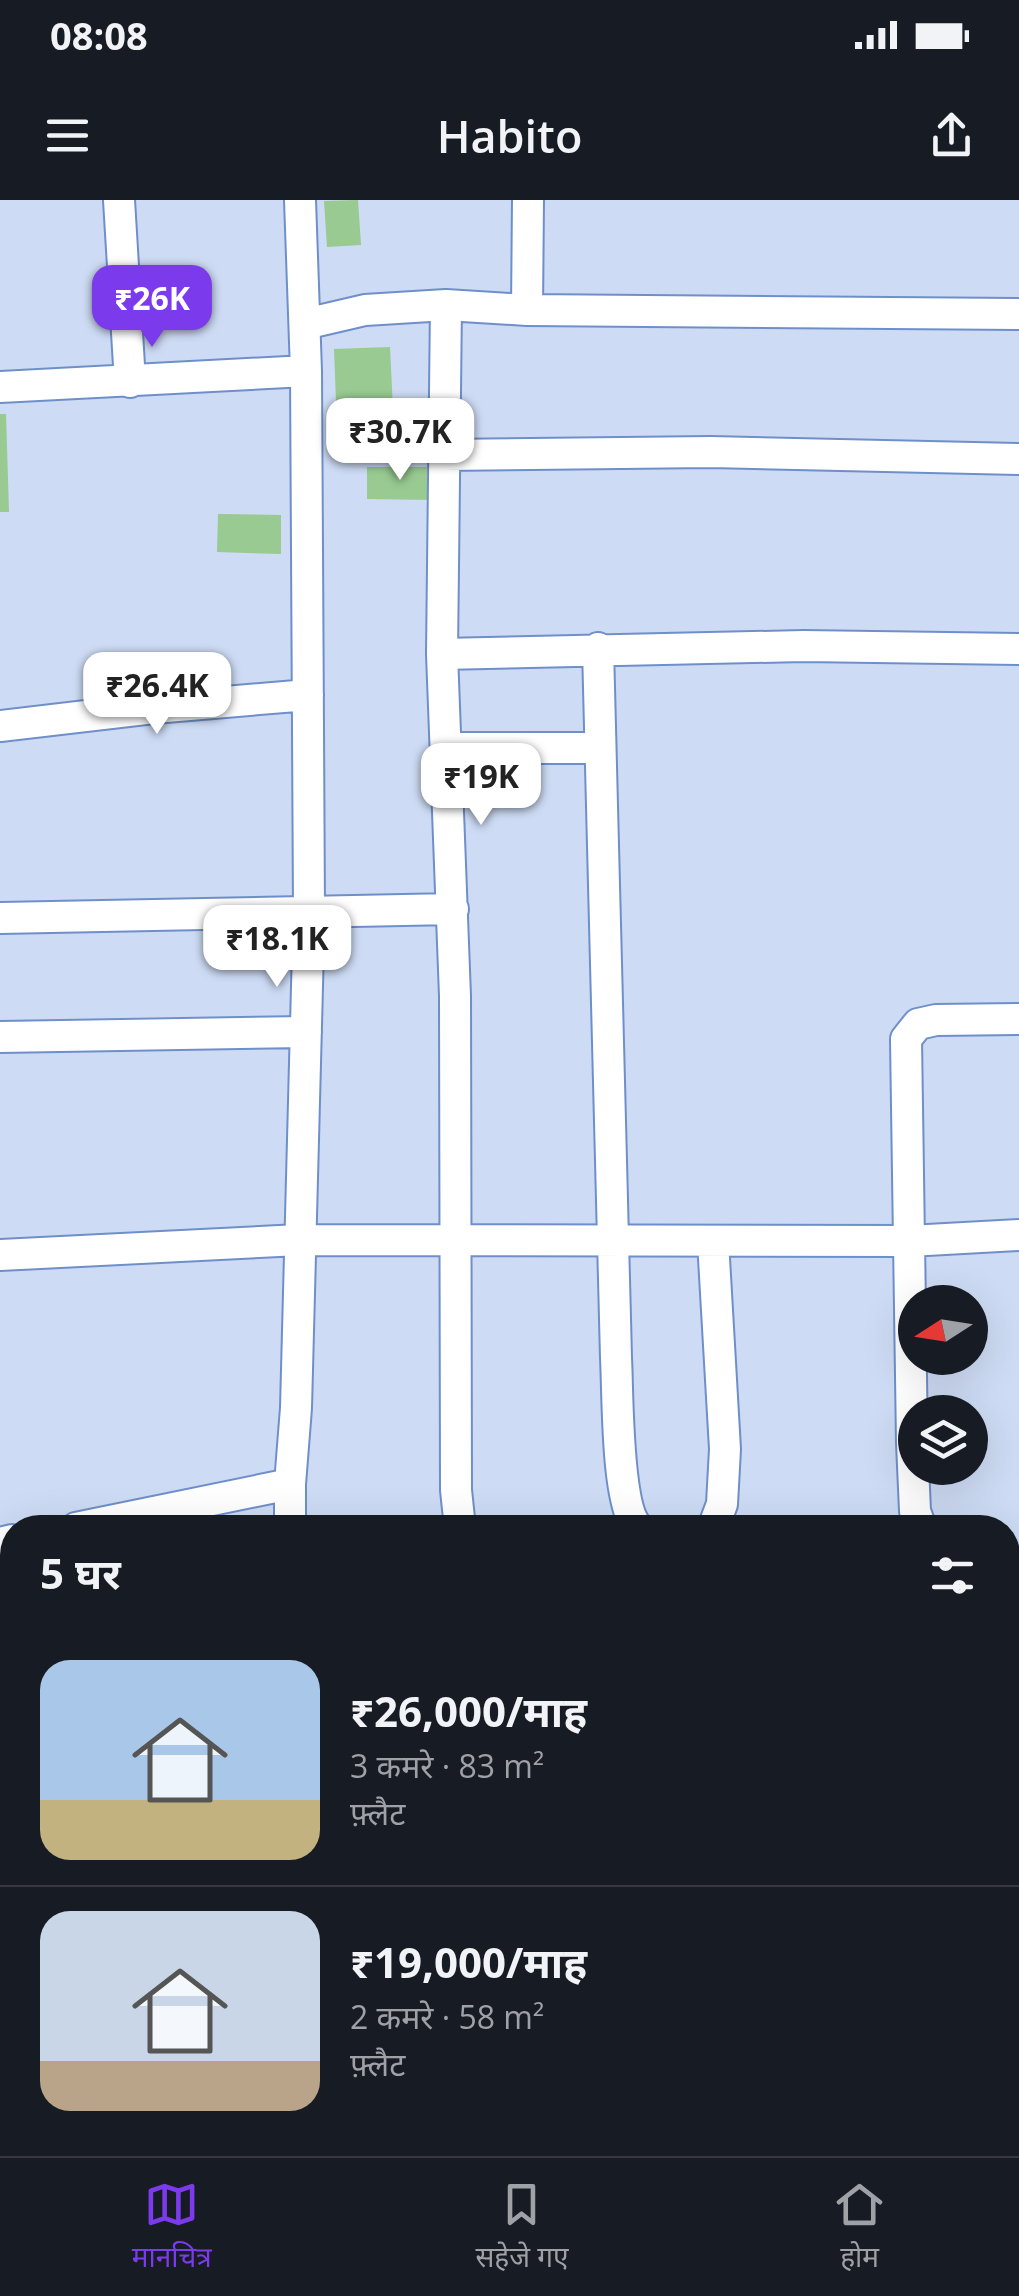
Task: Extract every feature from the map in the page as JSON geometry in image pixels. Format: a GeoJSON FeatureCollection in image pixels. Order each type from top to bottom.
{"type":"FeatureCollection","features":[{"type":"Feature","properties":{"kind":"street"},"geometry":{"type":"LineString","coordinates":[[118,200],[130,382]]}},
{"type":"Feature","properties":{"kind":"street"},"geometry":{"type":"LineString","coordinates":[[290,1515],[309,910],[306,371],[300,200]]}},
{"type":"Feature","properties":{"kind":"street"},"geometry":{"type":"LineString","coordinates":[[527,310],[528,200]]}},
{"type":"Feature","properties":{"kind":"street"},"geometry":{"type":"LineString","coordinates":[[305,324],[365,310],[446,305],[527,310],[1019,314]]}},
{"type":"Feature","properties":{"kind":"street"},"geometry":{"type":"LineString","coordinates":[[446,305],[442,654],[453,910],[459,1515]]}},
{"type":"Feature","properties":{"kind":"street"},"geometry":{"type":"LineString","coordinates":[[0,387],[306,371]]}},
{"type":"Feature","properties":{"kind":"street"},"geometry":{"type":"LineString","coordinates":[[443,455],[730,452],[1019,459]]}},
{"type":"Feature","properties":{"kind":"street"},"geometry":{"type":"LineString","coordinates":[[442,654],[822,646],[1019,649]]}},
{"type":"Feature","properties":{"kind":"street"},"geometry":{"type":"LineString","coordinates":[[598,648],[613,1240],[622,1474],[631,1515]]}},
{"type":"Feature","properties":{"kind":"street"},"geometry":{"type":"LineString","coordinates":[[0,726],[308,696]]}},
{"type":"Feature","properties":{"kind":"street"},"geometry":{"type":"LineString","coordinates":[[448,748],[598,748]]}},
{"type":"Feature","properties":{"kind":"street"},"geometry":{"type":"LineString","coordinates":[[0,918],[453,910]]}},
{"type":"Feature","properties":{"kind":"street"},"geometry":{"type":"LineString","coordinates":[[916,1515],[906,1039],[918,1024],[936,1020],[1019,1020]]}},
{"type":"Feature","properties":{"kind":"street"},"geometry":{"type":"LineString","coordinates":[[0,1037],[306,1032]]}},
{"type":"Feature","properties":{"kind":"street"},"geometry":{"type":"LineString","coordinates":[[0,1255],[298,1240],[909,1242],[1019,1236]]}},
{"type":"Feature","properties":{"kind":"street"},"geometry":{"type":"LineString","coordinates":[[714,1241],[724,1449],[718,1515]]}},
{"type":"Feature","properties":{"kind":"street"},"geometry":{"type":"LineString","coordinates":[[139,1515],[290,1484]]}},
{"type":"Feature","properties":{"kind":"building"},"geometry":{"type":"Polygon","coordinates":[[[358,200],[361,245],[327,247],[324,201],[358,200]]]}},
{"type":"Feature","properties":{"kind":"building"},"geometry":{"type":"Polygon","coordinates":[[[390,347],[395,451],[338,453],[334,349],[390,347]]]}},
{"type":"Feature","properties":{"kind":"building"},"geometry":{"type":"Polygon","coordinates":[[[0,414],[6,414],[9,512],[0,512],[0,414]]]}},
{"type":"Feature","properties":{"kind":"building"},"geometry":{"type":"Polygon","coordinates":[[[367,467],[434,467],[433,500],[367,499],[367,467]]]}},
{"type":"Feature","properties":{"kind":"building"},"geometry":{"type":"Polygon","coordinates":[[[218,514],[281,515],[281,554],[217,552],[218,514]]]}}]}
